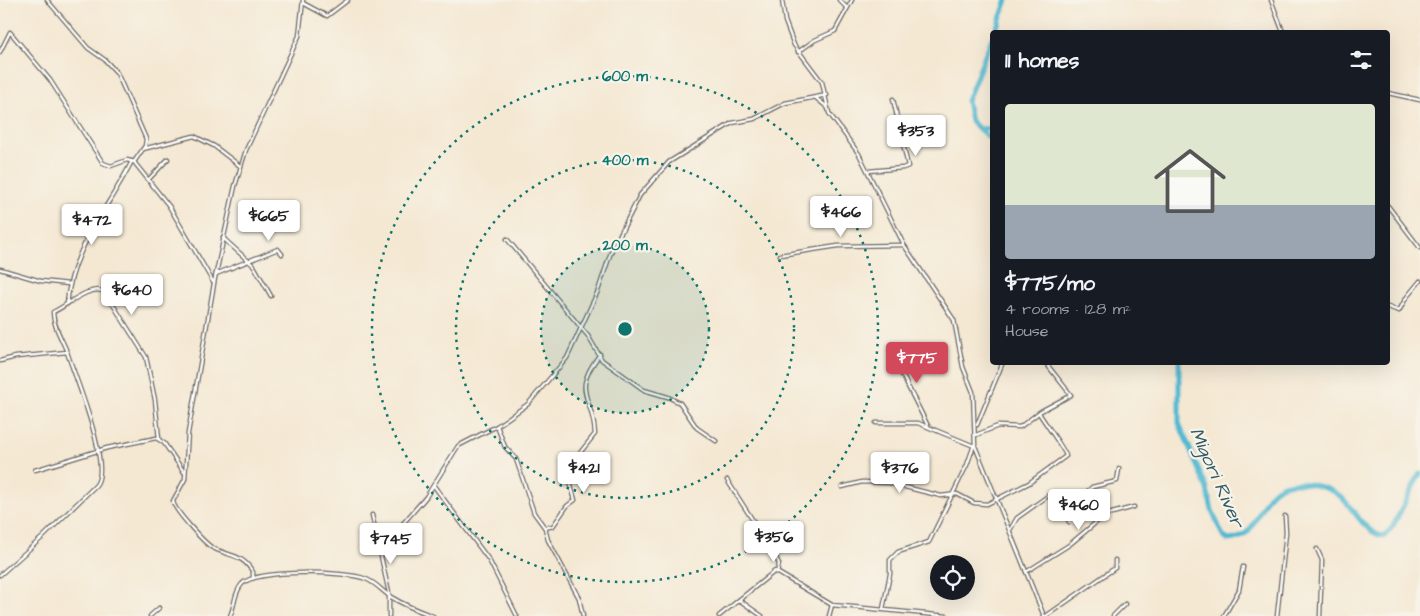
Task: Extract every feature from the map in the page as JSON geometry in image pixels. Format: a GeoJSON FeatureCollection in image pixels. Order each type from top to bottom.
{"type":"FeatureCollection","features":[{"type":"Feature","properties":{"kind":"street"},"geometry":{"type":"LineString","coordinates":[[47,0],[86,45],[108,62],[120,76],[146,139],[142,150],[133,161],[82,248],[69,284],[66,304]]}},
{"type":"Feature","properties":{"kind":"street"},"geometry":{"type":"LineString","coordinates":[[253,578],[253,572],[245,562],[232,553],[211,547],[174,507],[174,498],[183,484],[187,442],[214,283],[240,166],[300,36],[303,1],[327,16],[348,0]]}},
{"type":"Feature","properties":{"kind":"street"},"geometry":{"type":"LineString","coordinates":[[782,0],[785,21],[798,52],[822,82],[827,95],[828,108]]}},
{"type":"Feature","properties":{"kind":"street"},"geometry":{"type":"LineString","coordinates":[[839,0],[847,8]]}},
{"type":"Feature","properties":{"kind":"street"},"geometry":{"type":"LineString","coordinates":[[798,52],[815,40],[835,31],[852,0]]}},
{"type":"Feature","properties":{"kind":"street"},"geometry":{"type":"LineString","coordinates":[[1271,0],[1281,30]]}},
{"type":"Feature","properties":{"kind":"street"},"geometry":{"type":"LineString","coordinates":[[0,52],[10,32],[50,80],[103,163],[111,166],[125,160],[133,161],[149,179],[176,217],[214,283]]}},
{"type":"Feature","properties":{"kind":"street"},"geometry":{"type":"LineString","coordinates":[[1390,93],[1420,100]]}},
{"type":"Feature","properties":{"kind":"street"},"geometry":{"type":"LineString","coordinates":[[380,550],[418,508],[434,486],[458,446],[497,426],[526,406],[567,358],[600,287],[611,252],[640,195],[669,162],[732,123],[754,119],[764,112],[785,103],[827,95]]}},
{"type":"Feature","properties":{"kind":"street"},"geometry":{"type":"LineString","coordinates":[[816,98],[828,108],[839,128],[859,154],[904,245],[954,320],[963,367],[974,392],[976,435],[966,467],[929,542],[900,551],[890,559],[890,574],[883,610]]}},
{"type":"Feature","properties":{"kind":"street"},"geometry":{"type":"LineString","coordinates":[[868,171],[908,166],[893,100]]}},
{"type":"Feature","properties":{"kind":"street"},"geometry":{"type":"LineString","coordinates":[[142,150],[194,136],[214,146],[240,166]]}},
{"type":"Feature","properties":{"kind":"street"},"geometry":{"type":"LineString","coordinates":[[149,179],[168,159]]}},
{"type":"Feature","properties":{"kind":"street"},"geometry":{"type":"LineString","coordinates":[[1390,209],[1420,248]]}},
{"type":"Feature","properties":{"kind":"street"},"geometry":{"type":"LineString","coordinates":[[223,238],[257,270],[271,296]]}},
{"type":"Feature","properties":{"kind":"street"},"geometry":{"type":"LineString","coordinates":[[507,239],[581,328],[604,362],[644,390],[680,403],[697,428],[716,441]]}},
{"type":"Feature","properties":{"kind":"street"},"geometry":{"type":"LineString","coordinates":[[780,255],[838,246],[904,245]]}},
{"type":"Feature","properties":{"kind":"street"},"geometry":{"type":"LineString","coordinates":[[216,274],[250,262],[274,250],[278,249],[282,254]]}},
{"type":"Feature","properties":{"kind":"street"},"geometry":{"type":"LineString","coordinates":[[0,270],[41,281],[69,284]]}},
{"type":"Feature","properties":{"kind":"street"},"geometry":{"type":"LineString","coordinates":[[1390,308],[1399,311],[1407,296],[1420,281]]}},
{"type":"Feature","properties":{"kind":"street"},"geometry":{"type":"LineString","coordinates":[[0,575],[44,536],[98,483],[101,476],[99,450],[53,315],[66,304],[86,294],[101,290],[105,292],[146,357],[155,400],[159,439],[177,460],[184,473]]}},
{"type":"Feature","properties":{"kind":"street"},"geometry":{"type":"LineString","coordinates":[[890,351],[928,426]]}},
{"type":"Feature","properties":{"kind":"street"},"geometry":{"type":"LineString","coordinates":[[0,361],[16,357],[66,352]]}},
{"type":"Feature","properties":{"kind":"street"},"geometry":{"type":"LineString","coordinates":[[545,528],[553,526],[567,506],[575,500],[571,486],[571,464],[581,449],[594,436],[595,432],[585,398],[584,381],[600,354]]}},
{"type":"Feature","properties":{"kind":"street"},"geometry":{"type":"LineString","coordinates":[[976,427],[1002,365]]}},
{"type":"Feature","properties":{"kind":"street"},"geometry":{"type":"LineString","coordinates":[[976,435],[998,426],[1020,427],[1039,413],[1071,395],[1047,365]]}},
{"type":"Feature","properties":{"kind":"street"},"geometry":{"type":"LineString","coordinates":[[842,487],[862,482],[882,482],[941,496],[957,494],[980,504],[997,501],[1035,479],[1066,456],[1064,449],[1051,434],[1039,413]]}},
{"type":"Feature","properties":{"kind":"street"},"geometry":{"type":"LineString","coordinates":[[876,423],[909,422],[928,426],[974,446]]}},
{"type":"Feature","properties":{"kind":"street"},"geometry":{"type":"LineString","coordinates":[[497,426],[505,448],[516,459],[534,513],[545,528],[548,540],[578,598],[582,616]]}},
{"type":"Feature","properties":{"kind":"street"},"geometry":{"type":"LineString","coordinates":[[35,470],[99,450],[159,439]]}},
{"type":"Feature","properties":{"kind":"street"},"geometry":{"type":"LineString","coordinates":[[975,441],[980,459],[1045,616],[1115,568],[1115,560]]}},
{"type":"Feature","properties":{"kind":"street"},"geometry":{"type":"LineString","coordinates":[[1010,530],[1017,518],[1052,493],[1056,494],[1061,500],[1069,522],[1076,523],[1080,518],[1081,498],[1092,487],[1117,481],[1119,469]]}},
{"type":"Feature","properties":{"kind":"street"},"geometry":{"type":"LineString","coordinates":[[727,480],[775,555],[779,564],[778,573]]}},
{"type":"Feature","properties":{"kind":"street"},"geometry":{"type":"LineString","coordinates":[[434,486],[489,560],[517,616]]}},
{"type":"Feature","properties":{"kind":"street"},"geometry":{"type":"LineString","coordinates":[[1026,572],[1069,544],[1106,515],[1134,507]]}},
{"type":"Feature","properties":{"kind":"street"},"geometry":{"type":"LineString","coordinates":[[372,515],[389,596],[390,616]]}},
{"type":"Feature","properties":{"kind":"street"},"geometry":{"type":"LineString","coordinates":[[1277,616],[1286,533],[1285,516]]}},
{"type":"Feature","properties":{"kind":"street"},"geometry":{"type":"LineString","coordinates":[[1317,549],[1322,560],[1320,616]]}},
{"type":"Feature","properties":{"kind":"street"},"geometry":{"type":"LineString","coordinates":[[1224,616],[1239,590],[1243,568]]}},
{"type":"Feature","properties":{"kind":"street"},"geometry":{"type":"LineString","coordinates":[[230,616],[239,587],[246,580],[303,572],[337,573],[368,579],[389,596],[433,616]]}},
{"type":"Feature","properties":{"kind":"street"},"geometry":{"type":"LineString","coordinates":[[719,616],[772,573],[778,573],[832,605],[947,616]]}},
{"type":"Feature","properties":{"kind":"street"},"geometry":{"type":"LineString","coordinates":[[739,600],[762,616]]}},
{"type":"Feature","properties":{"kind":"street"},"geometry":{"type":"LineString","coordinates":[[1113,616],[1125,604]]}},
{"type":"Feature","properties":{"kind":"street"},"geometry":{"type":"LineString","coordinates":[[829,616],[832,605]]}},
{"type":"Feature","properties":{"kind":"street"},"geometry":{"type":"LineString","coordinates":[[150,616],[159,608]]}},
{"type":"Feature","properties":{"kind":"waterway","name":"Migori River"},"geometry":{"type":"LineString","coordinates":[[996,30],[1007,0]]}},
{"type":"Feature","properties":{"kind":"waterway","name":"Migori River"},"geometry":{"type":"LineString","coordinates":[[990,43],[967,101],[971,121],[990,139]]}},
{"type":"Feature","properties":{"kind":"waterway"},"geometry":{"type":"LineString","coordinates":[[979,129],[990,128]]}},
{"type":"Feature","properties":{"kind":"waterway","name":"Migori River"},"geometry":{"type":"LineString","coordinates":[[1179,365],[1179,423],[1207,489],[1212,510],[1222,534],[1228,540],[1240,537],[1249,530],[1266,499],[1274,490],[1285,485],[1300,483],[1321,487],[1336,493],[1366,526],[1378,535],[1385,536],[1393,526],[1420,473]]}}]}
